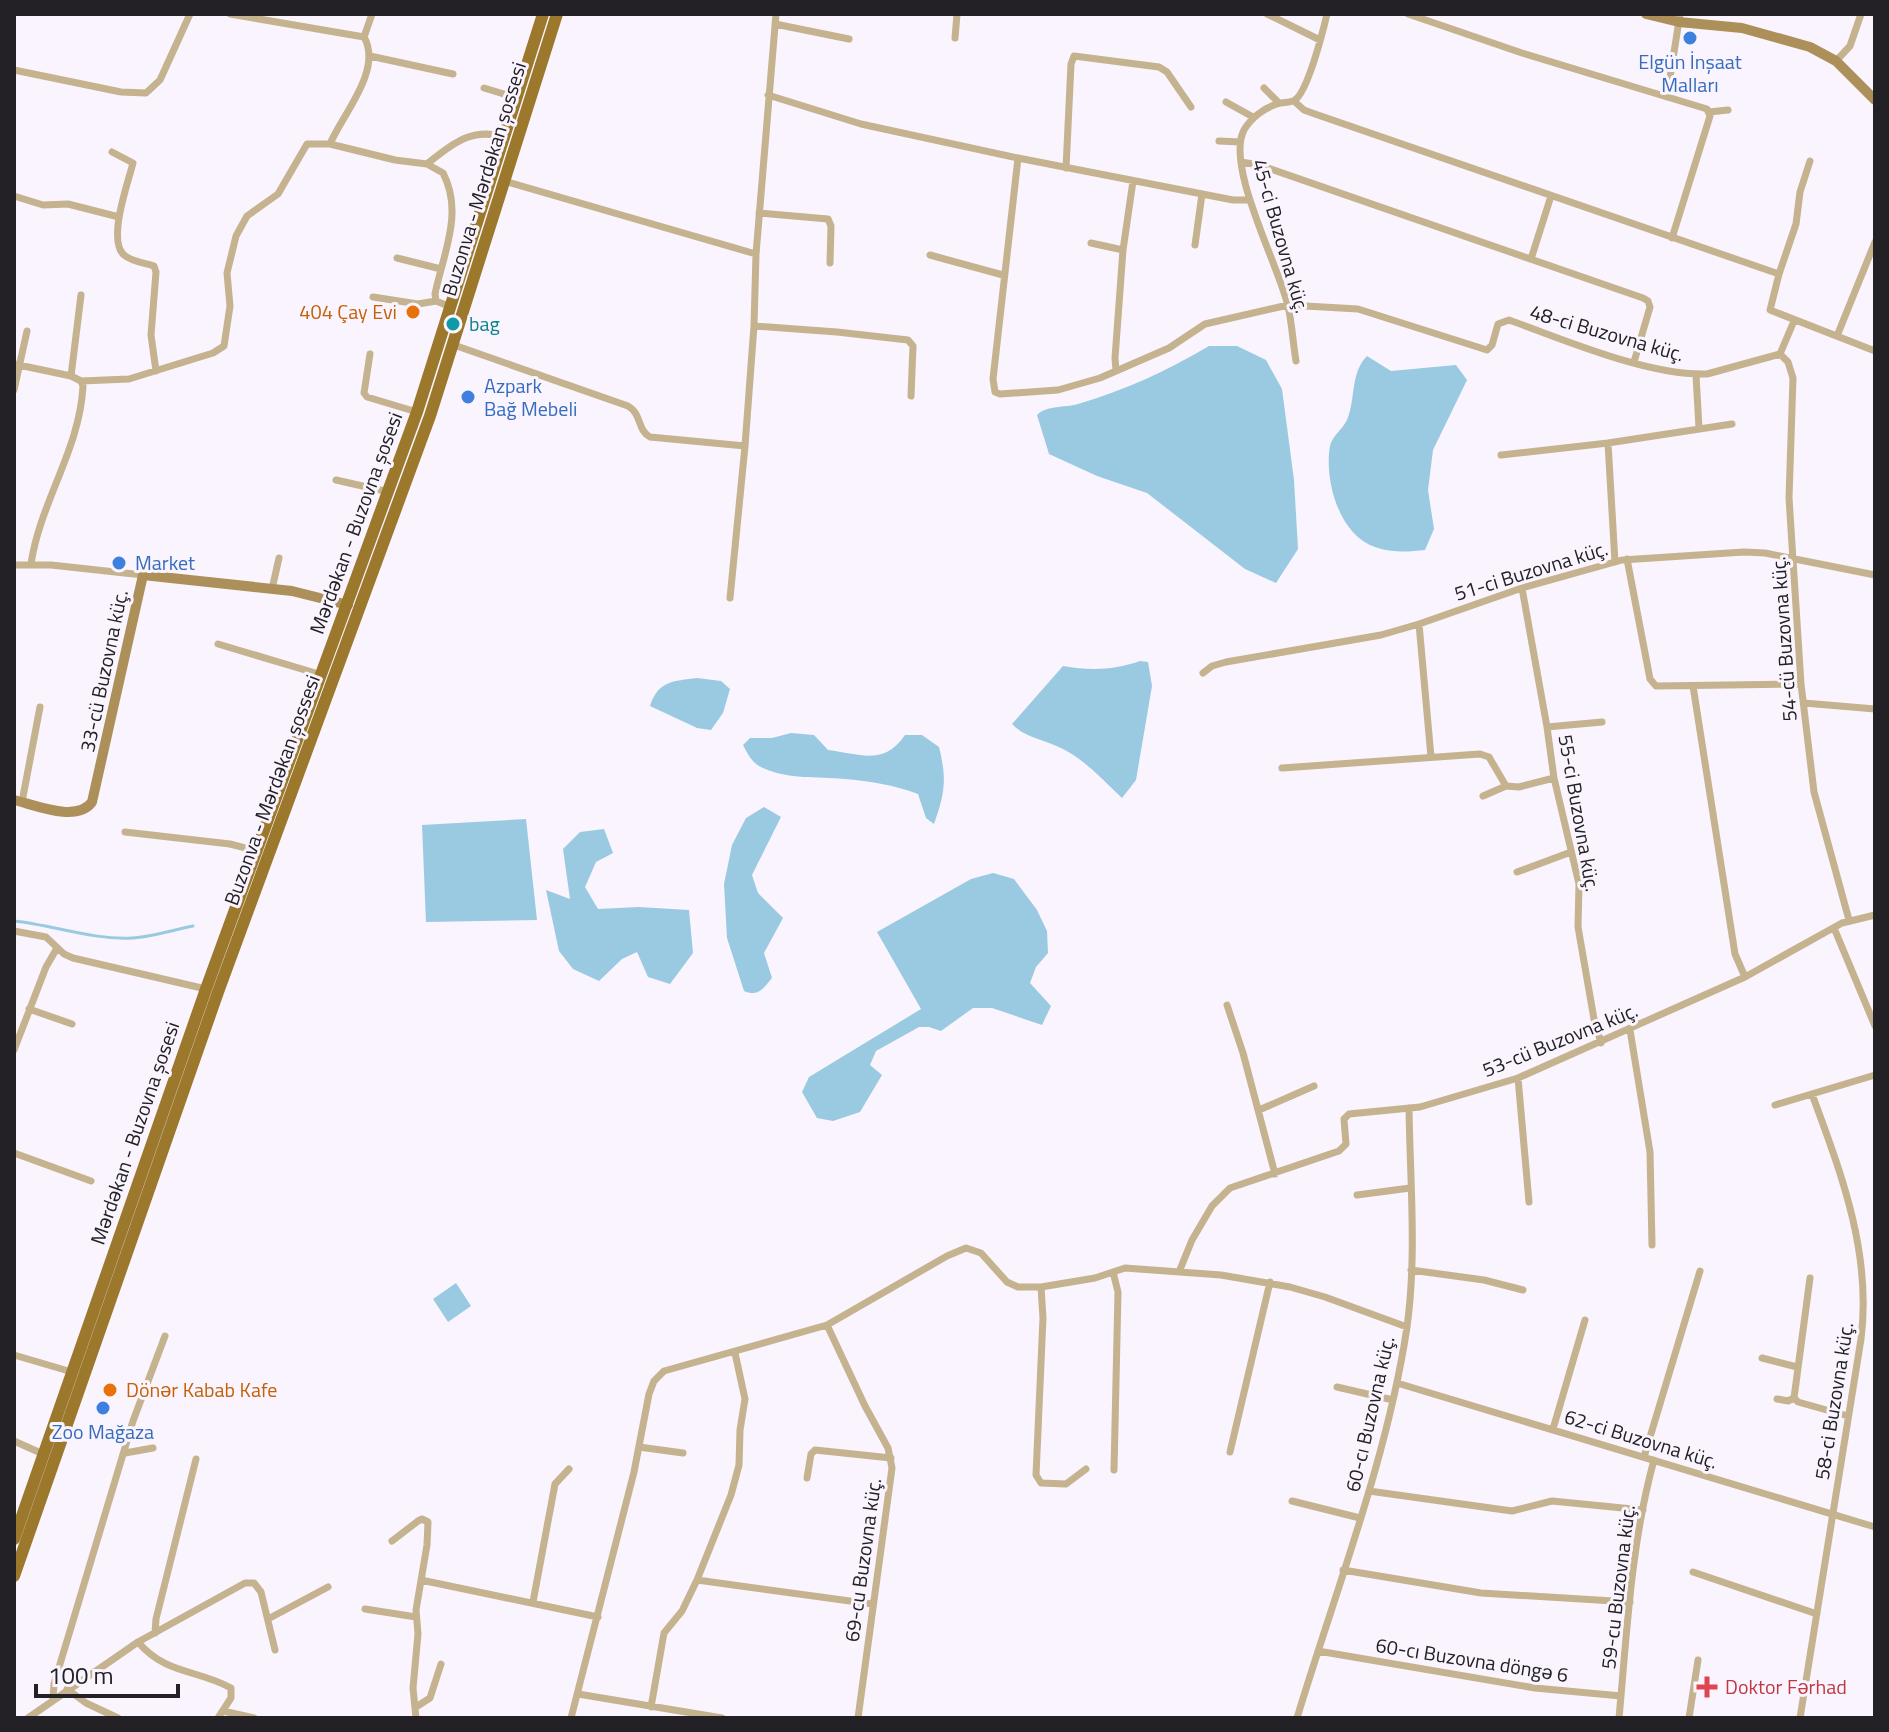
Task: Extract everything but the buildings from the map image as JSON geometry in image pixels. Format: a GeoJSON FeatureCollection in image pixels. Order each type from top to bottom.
{"type":"FeatureCollection","features":[{"type":"Feature","properties":{"kind":"main road","name":"Mərdəkan - Buzovna şosesi"},"geometry":{"type":"LineString","coordinates":[[14,1539],[206,989],[417,412],[543,14]]}},
{"type":"Feature","properties":{"kind":"main road","name":"Buzonva - Mərdəkan şossesi"},"geometry":{"type":"LineString","coordinates":[[14,1576],[218,992],[366,594],[454,345],[557,14]]}},
{"type":"Feature","properties":{"kind":"street"},"geometry":{"type":"LineString","coordinates":[[14,70],[121,92],[146,93],[160,80],[190,14]]}},
{"type":"Feature","properties":{"kind":"street"},"geometry":{"type":"LineString","coordinates":[[230,14],[364,37]]}},
{"type":"Feature","properties":{"kind":"street"},"geometry":{"type":"LineString","coordinates":[[330,144],[356,97],[370,56],[364,37],[372,14]]}},
{"type":"Feature","properties":{"kind":"street"},"geometry":{"type":"LineString","coordinates":[[730,598],[745,446],[756,254],[776,14]]}},
{"type":"Feature","properties":{"kind":"street"},"geometry":{"type":"LineString","coordinates":[[955,38],[957,14]]}},
{"type":"Feature","properties":{"kind":"street"},"geometry":{"type":"LineString","coordinates":[[1267,14],[1320,40]]}},
{"type":"Feature","properties":{"kind":"street"},"geometry":{"type":"LineString","coordinates":[[1226,102],[1253,117],[1279,103],[1294,101],[1303,88],[1327,14]]}},
{"type":"Feature","properties":{"kind":"street"},"geometry":{"type":"LineString","coordinates":[[1408,14],[1709,112],[1728,110]]}},
{"type":"Feature","properties":{"kind":"street"},"geometry":{"type":"LineString","coordinates":[[1646,14],[1742,28],[1810,47],[1836,61],[1875,100]]}},
{"type":"Feature","properties":{"kind":"street"},"geometry":{"type":"LineString","coordinates":[[1836,61],[1850,46],[1861,14]]}},
{"type":"Feature","properties":{"kind":"street"},"geometry":{"type":"LineString","coordinates":[[1667,97],[1680,18]]}},
{"type":"Feature","properties":{"kind":"street"},"geometry":{"type":"LineString","coordinates":[[775,24],[849,39]]}},
{"type":"Feature","properties":{"kind":"street"},"geometry":{"type":"LineString","coordinates":[[370,56],[453,74]]}},
{"type":"Feature","properties":{"kind":"street"},"geometry":{"type":"LineString","coordinates":[[1066,168],[1071,64],[1074,56],[1159,67],[1167,72],[1191,107]]}},
{"type":"Feature","properties":{"kind":"street"},"geometry":{"type":"LineString","coordinates":[[484,88],[517,98]]}},
{"type":"Feature","properties":{"kind":"street"},"geometry":{"type":"LineString","coordinates":[[1264,88],[1279,103]]}},
{"type":"Feature","properties":{"kind":"street"},"geometry":{"type":"LineString","coordinates":[[768,95],[861,124],[1066,168],[1233,200],[1250,200]]}},
{"type":"Feature","properties":{"kind":"street"},"geometry":{"type":"LineString","coordinates":[[1294,101],[1315,114],[1779,274]]}},
{"type":"Feature","properties":{"kind":"street"},"geometry":{"type":"LineString","coordinates":[[1672,238],[1709,112]]}},
{"type":"Feature","properties":{"kind":"street","name":"45-ci Buzovna küç."},"geometry":{"type":"LineString","coordinates":[[1253,117],[1240,142],[1241,162],[1250,200],[1288,305],[1296,361]]}},
{"type":"Feature","properties":{"kind":"street"},"geometry":{"type":"LineString","coordinates":[[427,164],[447,148],[476,133],[489,132],[505,137]]}},
{"type":"Feature","properties":{"kind":"street"},"geometry":{"type":"LineString","coordinates":[[1219,141],[1240,142]]}},
{"type":"Feature","properties":{"kind":"street"},"geometry":{"type":"LineString","coordinates":[[17,364],[81,381],[129,379],[213,353],[224,346],[230,306],[227,273],[240,227],[247,216],[278,194],[307,144],[330,144],[395,160],[427,164],[443,173],[452,199],[452,225],[435,294],[436,301]]}},
{"type":"Feature","properties":{"kind":"street"},"geometry":{"type":"LineString","coordinates":[[112,152],[133,163],[119,217],[117,239],[121,252],[132,260],[154,266],[156,272],[151,335],[156,371]]}},
{"type":"Feature","properties":{"kind":"street","name":"48-ci Buzovna küç."},"geometry":{"type":"LineString","coordinates":[[1018,158],[993,379],[995,392],[1004,395],[1058,390],[1116,371],[1169,348],[1205,324],[1288,305],[1358,309],[1487,350],[1492,345],[1498,324],[1509,320],[1634,362],[1696,375],[1780,354]]}},
{"type":"Feature","properties":{"kind":"street"},"geometry":{"type":"LineString","coordinates":[[1810,161],[1800,192],[1796,224],[1770,310],[1875,351]]}},
{"type":"Feature","properties":{"kind":"street"},"geometry":{"type":"LineString","coordinates":[[1241,162],[1259,165],[1648,301],[1650,307],[1634,362]]}},
{"type":"Feature","properties":{"kind":"street"},"geometry":{"type":"LineString","coordinates":[[504,181],[756,254]]}},
{"type":"Feature","properties":{"kind":"street"},"geometry":{"type":"LineString","coordinates":[[1116,371],[1123,250],[1133,181]]}},
{"type":"Feature","properties":{"kind":"street"},"geometry":{"type":"LineString","coordinates":[[1195,245],[1202,194]]}},
{"type":"Feature","properties":{"kind":"street"},"geometry":{"type":"LineString","coordinates":[[14,196],[43,205],[68,204],[119,217]]}},
{"type":"Feature","properties":{"kind":"street"},"geometry":{"type":"LineString","coordinates":[[1531,259],[1551,196]]}},
{"type":"Feature","properties":{"kind":"street"},"geometry":{"type":"LineString","coordinates":[[759,213],[828,219],[831,226],[830,263]]}},
{"type":"Feature","properties":{"kind":"street"},"geometry":{"type":"LineString","coordinates":[[1837,336],[1875,242]]}},
{"type":"Feature","properties":{"kind":"street"},"geometry":{"type":"LineString","coordinates":[[1091,243],[1123,250]]}},
{"type":"Feature","properties":{"kind":"street"},"geometry":{"type":"LineString","coordinates":[[930,255],[1003,275]]}},
{"type":"Feature","properties":{"kind":"street"},"geometry":{"type":"LineString","coordinates":[[397,258],[441,269]]}},
{"type":"Feature","properties":{"kind":"street"},"geometry":{"type":"LineString","coordinates":[[71,376],[81,295]]}},
{"type":"Feature","properties":{"kind":"street"},"geometry":{"type":"LineString","coordinates":[[373,297],[418,304],[436,301],[451,307]]}},
{"type":"Feature","properties":{"kind":"street"},"geometry":{"type":"LineString","coordinates":[[1780,354],[1794,321]]}},
{"type":"Feature","properties":{"kind":"street"},"geometry":{"type":"LineString","coordinates":[[754,326],[908,340],[913,346],[911,396]]}},
{"type":"Feature","properties":{"kind":"street"},"geometry":{"type":"LineString","coordinates":[[14,390],[17,364],[27,331]]}},
{"type":"Feature","properties":{"kind":"street"},"geometry":{"type":"LineString","coordinates":[[454,345],[628,406],[637,413],[642,430],[650,437],[745,446]]}},
{"type":"Feature","properties":{"kind":"street"},"geometry":{"type":"LineString","coordinates":[[370,354],[364,393],[367,397],[417,412]]}},
{"type":"Feature","properties":{"kind":"street","name":"54-cü Buzovna küç."},"geometry":{"type":"LineString","coordinates":[[1780,354],[1788,362],[1793,378],[1789,498],[1801,684],[1814,792],[1849,920]]}},
{"type":"Feature","properties":{"kind":"street"},"geometry":{"type":"LineString","coordinates":[[1696,375],[1699,428]]}},
{"type":"Feature","properties":{"kind":"street"},"geometry":{"type":"LineString","coordinates":[[31,564],[48,501],[79,420],[81,381]]}},
{"type":"Feature","properties":{"kind":"street"},"geometry":{"type":"LineString","coordinates":[[1501,455],[1732,424]]}},
{"type":"Feature","properties":{"kind":"street"},"geometry":{"type":"LineString","coordinates":[[1608,443],[1615,562]]}},
{"type":"Feature","properties":{"kind":"street"},"geometry":{"type":"LineString","coordinates":[[336,480],[389,492]]}},
{"type":"Feature","properties":{"kind":"street","name":"51-ci Buzovna küç."},"geometry":{"type":"LineString","coordinates":[[1203,673],[1212,666],[1226,662],[1351,641],[1419,624],[1522,588],[1627,559],[1744,552],[1875,575]]}},
{"type":"Feature","properties":{"kind":"street"},"geometry":{"type":"LineString","coordinates":[[272,589],[279,558]]}},
{"type":"Feature","properties":{"kind":"street"},"geometry":{"type":"LineString","coordinates":[[1627,559],[1652,683],[1660,688],[1801,684]]}},
{"type":"Feature","properties":{"kind":"street"},"geometry":{"type":"LineString","coordinates":[[14,565],[143,575]]}},
{"type":"Feature","properties":{"kind":"street","name":"33-cü Buzovna küç."},"geometry":{"type":"LineString","coordinates":[[18,801],[77,812],[89,807],[92,802],[143,575],[313,595],[348,605]]}},
{"type":"Feature","properties":{"kind":"street","name":"55-ci Buzovna küç."},"geometry":{"type":"LineString","coordinates":[[1522,588],[1554,778],[1580,892],[1578,927],[1601,1043]]}},
{"type":"Feature","properties":{"kind":"street"},"geometry":{"type":"LineString","coordinates":[[1419,624],[1431,757]]}},
{"type":"Feature","properties":{"kind":"street"},"geometry":{"type":"LineString","coordinates":[[218,644],[322,675]]}},
{"type":"Feature","properties":{"kind":"street"},"geometry":{"type":"LineString","coordinates":[[1693,686],[1735,954],[1745,977]]}},
{"type":"Feature","properties":{"kind":"street"},"geometry":{"type":"LineString","coordinates":[[1804,703],[1875,709]]}},
{"type":"Feature","properties":{"kind":"street"},"geometry":{"type":"LineString","coordinates":[[18,801],[40,707]]}},
{"type":"Feature","properties":{"kind":"street"},"geometry":{"type":"LineString","coordinates":[[1547,727],[1602,722]]}},
{"type":"Feature","properties":{"kind":"street"},"geometry":{"type":"LineString","coordinates":[[1282,768],[1486,754],[1506,786]]}},
{"type":"Feature","properties":{"kind":"street"},"geometry":{"type":"LineString","coordinates":[[1483,796],[1506,786],[1519,787],[1554,778]]}},
{"type":"Feature","properties":{"kind":"street"},"geometry":{"type":"LineString","coordinates":[[125,832],[230,844],[257,851]]}},
{"type":"Feature","properties":{"kind":"street"},"geometry":{"type":"LineString","coordinates":[[1517,872],[1571,852]]}},
{"type":"Feature","properties":{"kind":"street","name":"53-cü Buzovna küç."},"geometry":{"type":"LineString","coordinates":[[1179,1272],[1192,1240],[1221,1195],[1242,1183],[1333,1155],[1342,1149],[1347,1140],[1344,1119],[1349,1114],[1434,1104],[1518,1078],[1745,977],[1849,920],[1875,915]]}},
{"type":"Feature","properties":{"kind":"street"},"geometry":{"type":"LineString","coordinates":[[1834,928],[1875,1026]]}},
{"type":"Feature","properties":{"kind":"street"},"geometry":{"type":"LineString","coordinates":[[14,931],[46,937],[73,958],[206,989]]}},
{"type":"Feature","properties":{"kind":"street"},"geometry":{"type":"LineString","coordinates":[[14,1050],[46,967],[57,948]]}},
{"type":"Feature","properties":{"kind":"street"},"geometry":{"type":"LineString","coordinates":[[1227,1005],[1275,1174]]}},
{"type":"Feature","properties":{"kind":"street"},"geometry":{"type":"LineString","coordinates":[[29,1009],[72,1024]]}},
{"type":"Feature","properties":{"kind":"street"},"geometry":{"type":"LineString","coordinates":[[1630,1030],[1650,1152],[1652,1245]]}},
{"type":"Feature","properties":{"kind":"street"},"geometry":{"type":"LineString","coordinates":[[1775,1105],[1875,1075]]}},
{"type":"Feature","properties":{"kind":"street"},"geometry":{"type":"LineString","coordinates":[[1518,1078],[1529,1202]]}},
{"type":"Feature","properties":{"kind":"street"},"geometry":{"type":"LineString","coordinates":[[1259,1110],[1314,1086]]}},
{"type":"Feature","properties":{"kind":"street","name":"58-ci Buzovna küç."},"geometry":{"type":"LineString","coordinates":[[1800,1718],[1864,1318],[1863,1267],[1846,1191],[1812,1094]]}},
{"type":"Feature","properties":{"kind":"street","name":"60-cı Buzovna küç."},"geometry":{"type":"LineString","coordinates":[[1297,1718],[1369,1491],[1397,1383],[1407,1327],[1411,1270],[1409,1108]]}},
{"type":"Feature","properties":{"kind":"street"},"geometry":{"type":"LineString","coordinates":[[14,1153],[91,1181]]}},
{"type":"Feature","properties":{"kind":"street"},"geometry":{"type":"LineString","coordinates":[[1357,1195],[1410,1188]]}},
{"type":"Feature","properties":{"kind":"street"},"geometry":{"type":"LineString","coordinates":[[571,1718],[639,1447],[649,1394],[659,1375],[680,1365],[735,1353],[827,1325],[966,1248],[981,1253],[1012,1285],[1041,1287],[1095,1278],[1130,1268],[1179,1272],[1270,1282],[1332,1299],[1407,1327]]}},
{"type":"Feature","properties":{"kind":"street"},"geometry":{"type":"LineString","coordinates":[[1411,1270],[1484,1280],[1523,1290]]}},
{"type":"Feature","properties":{"kind":"street"},"geometry":{"type":"LineString","coordinates":[[1644,1457],[1700,1271]]}},
{"type":"Feature","properties":{"kind":"street"},"geometry":{"type":"LineString","coordinates":[[1113,1272],[1118,1292],[1114,1470]]}},
{"type":"Feature","properties":{"kind":"street"},"geometry":{"type":"LineString","coordinates":[[1794,1398],[1810,1278]]}},
{"type":"Feature","properties":{"kind":"street"},"geometry":{"type":"LineString","coordinates":[[1230,1452],[1270,1282]]}},
{"type":"Feature","properties":{"kind":"street"},"geometry":{"type":"LineString","coordinates":[[1041,1287],[1043,1318],[1036,1475],[1041,1483],[1066,1484],[1086,1469]]}},
{"type":"Feature","properties":{"kind":"street"},"geometry":{"type":"LineString","coordinates":[[1553,1429],[1585,1320]]}},
{"type":"Feature","properties":{"kind":"street","name":"69-cu Buzovna küç."},"geometry":{"type":"LineString","coordinates":[[827,1325],[891,1458],[892,1479],[858,1718]]}},
{"type":"Feature","properties":{"kind":"street"},"geometry":{"type":"LineString","coordinates":[[53,1699],[54,1684],[133,1421],[165,1336]]}},
{"type":"Feature","properties":{"kind":"street"},"geometry":{"type":"LineString","coordinates":[[651,1707],[662,1639],[686,1604],[697,1580],[731,1495],[739,1465],[745,1399],[735,1353]]}},
{"type":"Feature","properties":{"kind":"street"},"geometry":{"type":"LineString","coordinates":[[14,1355],[72,1372]]}},
{"type":"Feature","properties":{"kind":"street"},"geometry":{"type":"LineString","coordinates":[[1762,1358],[1797,1367]]}},
{"type":"Feature","properties":{"kind":"street","name":"62-ci Buzovna küç."},"geometry":{"type":"LineString","coordinates":[[1397,1383],[1875,1527]]}},
{"type":"Feature","properties":{"kind":"street"},"geometry":{"type":"LineString","coordinates":[[1337,1387],[1393,1400]]}},
{"type":"Feature","properties":{"kind":"street"},"geometry":{"type":"LineString","coordinates":[[1794,1398],[1798,1402],[1848,1416]]}},
{"type":"Feature","properties":{"kind":"street"},"geometry":{"type":"LineString","coordinates":[[1777,1399],[1788,1401],[1794,1398]]}},
{"type":"Feature","properties":{"kind":"street"},"geometry":{"type":"LineString","coordinates":[[14,1441],[43,1454]]}},
{"type":"Feature","properties":{"kind":"street"},"geometry":{"type":"LineString","coordinates":[[639,1447],[683,1453]]}},
{"type":"Feature","properties":{"kind":"street"},"geometry":{"type":"LineString","coordinates":[[125,1453],[153,1448]]}},
{"type":"Feature","properties":{"kind":"street"},"geometry":{"type":"LineString","coordinates":[[807,1478],[811,1454],[815,1450],[891,1458]]}},
{"type":"Feature","properties":{"kind":"street"},"geometry":{"type":"LineString","coordinates":[[155,1633],[196,1459]]}},
{"type":"Feature","properties":{"kind":"street","name":"59-cu Buzovna küç."},"geometry":{"type":"LineString","coordinates":[[1619,1718],[1630,1602],[1643,1510],[1654,1460]]}},
{"type":"Feature","properties":{"kind":"street"},"geometry":{"type":"LineString","coordinates":[[533,1602],[555,1484],[569,1469]]}},
{"type":"Feature","properties":{"kind":"street"},"geometry":{"type":"LineString","coordinates":[[1369,1491],[1512,1511],[1552,1501],[1643,1510]]}},
{"type":"Feature","properties":{"kind":"street"},"geometry":{"type":"LineString","coordinates":[[1292,1501],[1360,1518]]}},
{"type":"Feature","properties":{"kind":"street"},"geometry":{"type":"LineString","coordinates":[[392,1541],[418,1521],[428,1522],[416,1617],[418,1634],[413,1688],[416,1718]]}},
{"type":"Feature","properties":{"kind":"street"},"geometry":{"type":"LineString","coordinates":[[1343,1570],[1481,1593],[1630,1602]]}},
{"type":"Feature","properties":{"kind":"street"},"geometry":{"type":"LineString","coordinates":[[1693,1572],[1817,1614]]}},
{"type":"Feature","properties":{"kind":"street"},"geometry":{"type":"LineString","coordinates":[[421,1580],[598,1617]]}},
{"type":"Feature","properties":{"kind":"street"},"geometry":{"type":"LineString","coordinates":[[697,1580],[872,1604]]}},
{"type":"Feature","properties":{"kind":"street"},"geometry":{"type":"LineString","coordinates":[[28,1718],[138,1642],[250,1581],[258,1585],[261,1592],[275,1650]]}},
{"type":"Feature","properties":{"kind":"street"},"geometry":{"type":"LineString","coordinates":[[268,1619],[328,1587]]}},
{"type":"Feature","properties":{"kind":"street"},"geometry":{"type":"LineString","coordinates":[[365,1609],[416,1617]]}},
{"type":"Feature","properties":{"kind":"street"},"geometry":{"type":"LineString","coordinates":[[138,1642],[162,1664],[231,1688],[231,1698],[221,1715],[254,1718]]}},
{"type":"Feature","properties":{"kind":"street","name":"60-cı Buzovna döngə 6"},"geometry":{"type":"LineString","coordinates":[[1318,1651],[1535,1688],[1621,1696]]}},
{"type":"Feature","properties":{"kind":"street"},"geometry":{"type":"LineString","coordinates":[[1689,1718],[1698,1660]]}},
{"type":"Feature","properties":{"kind":"street"},"geometry":{"type":"LineString","coordinates":[[416,1707],[430,1698],[441,1664]]}},
{"type":"Feature","properties":{"kind":"street"},"geometry":{"type":"LineString","coordinates":[[67,1689],[86,1703],[118,1718]]}},
{"type":"Feature","properties":{"kind":"street"},"geometry":{"type":"LineString","coordinates":[[578,1694],[722,1718]]}},
{"type":"Feature","properties":{"kind":"water"},"geometry":{"type":"Polygon","coordinates":[[[1209,346],[1237,346],[1266,360],[1282,389],[1294,480],[1298,549],[1276,583],[1245,569],[1147,493],[1097,476],[1049,454],[1037,415],[1129,386],[1209,346]]]}},
{"type":"Feature","properties":{"kind":"water"},"geometry":{"type":"Polygon","coordinates":[[[1367,356],[1391,371],[1456,365],[1467,380],[1433,450],[1428,490],[1434,529],[1425,550],[1388,550],[1362,541],[1343,519],[1332,490],[1330,446],[1347,420],[1358,370],[1367,356]]]}},
{"type":"Feature","properties":{"kind":"water"},"geometry":{"type":"Polygon","coordinates":[[[1148,662],[1152,686],[1136,780],[1122,798],[1071,754],[1023,733],[1012,724],[1063,666],[1102,669],[1148,662]]]}},
{"type":"Feature","properties":{"kind":"water"},"geometry":{"type":"Polygon","coordinates":[[[697,678],[721,681],[730,689],[723,713],[711,730],[697,728],[650,706],[662,687],[697,678]]]}},
{"type":"Feature","properties":{"kind":"water"},"geometry":{"type":"Polygon","coordinates":[[[791,733],[814,735],[828,750],[871,756],[889,751],[905,735],[922,735],[939,747],[943,768],[943,794],[934,824],[926,818],[918,794],[873,782],[773,772],[756,764],[743,745],[750,738],[772,738],[791,733]]]}},
{"type":"Feature","properties":{"kind":"water"},"geometry":{"type":"Polygon","coordinates":[[[764,807],[781,817],[752,875],[758,893],[783,918],[764,953],[772,978],[763,989],[753,993],[744,991],[727,938],[724,884],[732,845],[746,818],[764,807]]]}},
{"type":"Feature","properties":{"kind":"water"},"geometry":{"type":"Polygon","coordinates":[[[526,819],[537,920],[426,922],[422,825],[526,819]]]}},
{"type":"Feature","properties":{"kind":"water"},"geometry":{"type":"Polygon","coordinates":[[[604,829],[613,853],[596,862],[585,887],[598,909],[639,907],[689,910],[693,953],[670,984],[648,977],[637,952],[622,959],[599,981],[573,969],[559,951],[546,890],[570,899],[563,849],[580,832],[604,829]]]}},
{"type":"Feature","properties":{"kind":"water"},"geometry":{"type":"Polygon","coordinates":[[[993,873],[1014,879],[1037,910],[1047,931],[1048,953],[1036,967],[1030,983],[1051,1006],[1042,1025],[992,1008],[973,1008],[941,1031],[919,1027],[876,1051],[870,1065],[882,1075],[860,1112],[833,1121],[817,1118],[802,1092],[809,1077],[921,1009],[877,932],[971,879],[993,873]]]}},
{"type":"Feature","properties":{"kind":"water"},"geometry":{"type":"Polygon","coordinates":[[[456,1283],[471,1306],[448,1322],[433,1299],[456,1283]]]}},
{"type":"Feature","properties":{"kind":"waterway"},"geometry":{"type":"LineString","coordinates":[[14,921],[117,938],[147,936],[193,926]]}},
{"type":"Feature","properties":{"kind":"place","name":"Elgün İnşaat Malları"},"geometry":{"type":"Point","coordinates":[1690,38]}},
{"type":"Feature","properties":{"kind":"place","name":"404 Çay Evi"},"geometry":{"type":"Point","coordinates":[413,312]}},
{"type":"Feature","properties":{"kind":"place","name":"bag"},"geometry":{"type":"Point","coordinates":[453,324]}},
{"type":"Feature","properties":{"kind":"place","name":"Azpark Bağ Mebeli"},"geometry":{"type":"Point","coordinates":[468,397]}},
{"type":"Feature","properties":{"kind":"place","name":"Market"},"geometry":{"type":"Point","coordinates":[119,563]}},
{"type":"Feature","properties":{"kind":"place","name":"Dönər Kabab Kafe"},"geometry":{"type":"Point","coordinates":[110,1390]}},
{"type":"Feature","properties":{"kind":"place","name":"Zoo Mağaza"},"geometry":{"type":"Point","coordinates":[103,1408]}},
{"type":"Feature","properties":{"kind":"place","name":"Doktor Fərhad"},"geometry":{"type":"Point","coordinates":[1707,1687]}}]}
